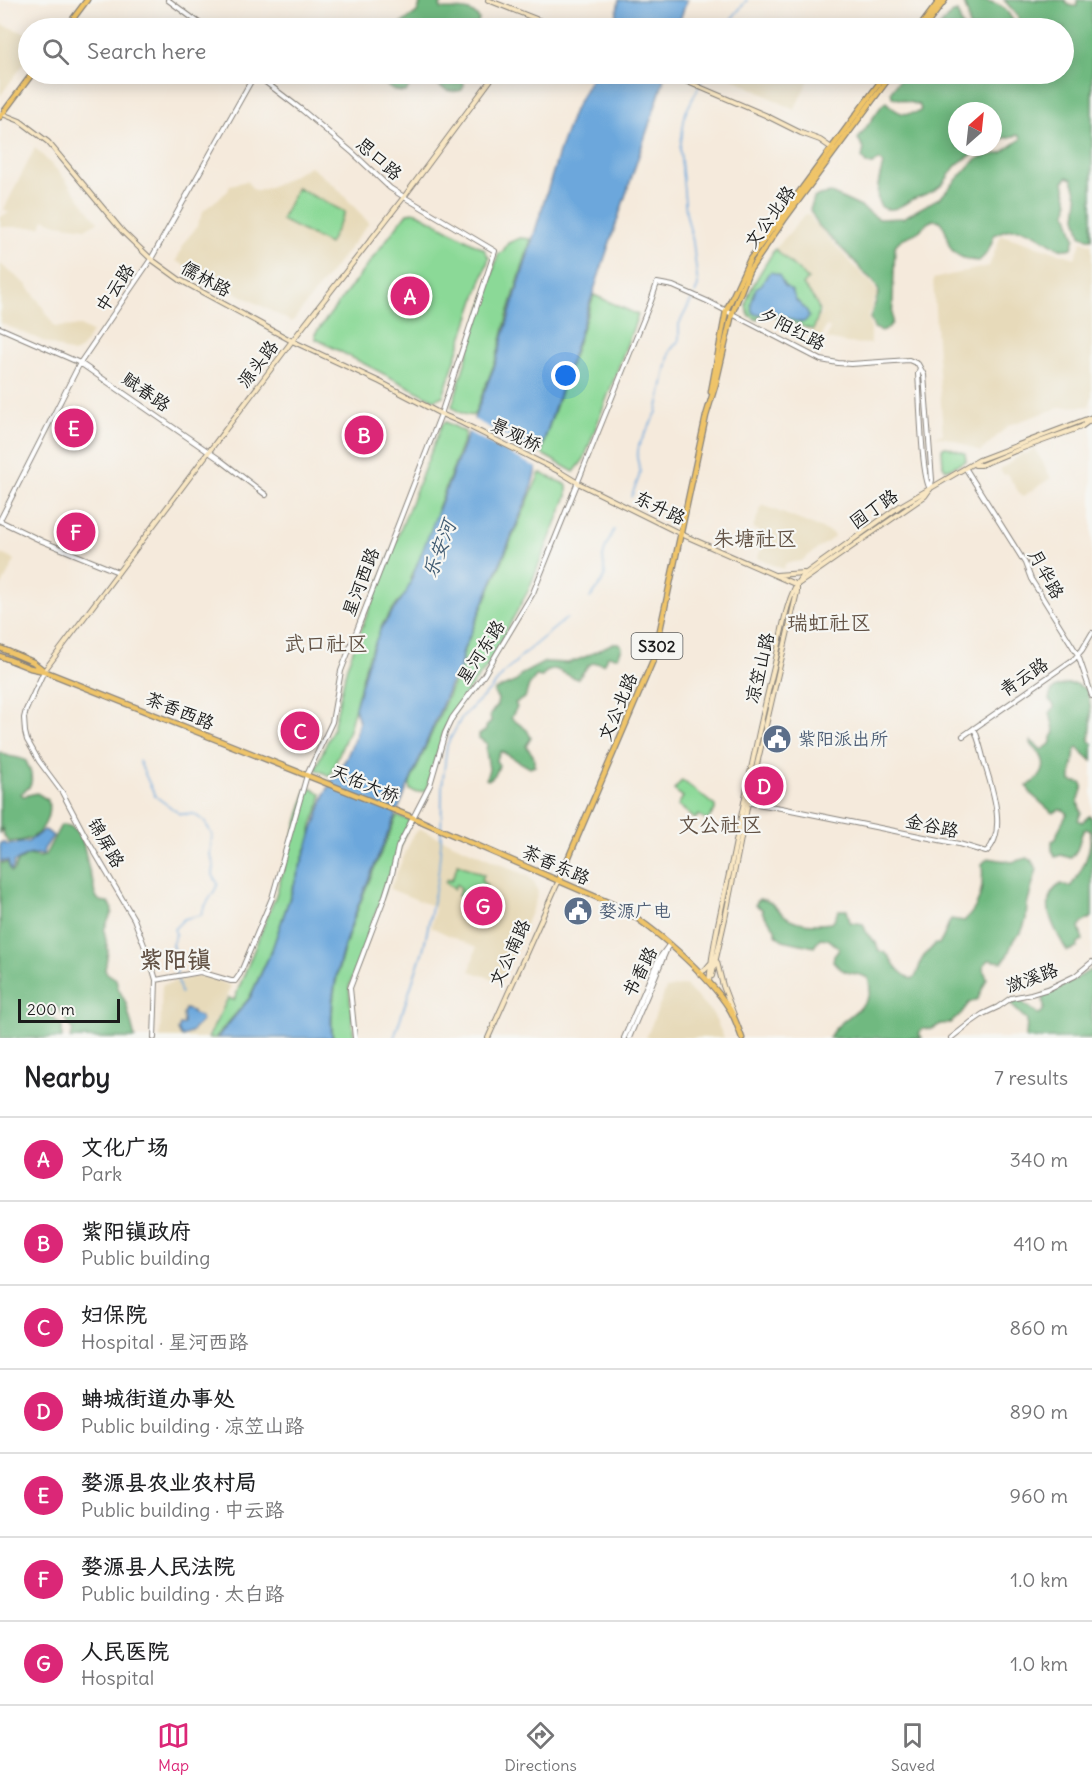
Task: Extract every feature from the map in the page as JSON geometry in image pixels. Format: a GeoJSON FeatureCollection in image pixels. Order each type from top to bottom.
{"type":"FeatureCollection","features":[{"type":"Feature","properties":{"kind":"main road"},"geometry":{"type":"LineString","coordinates":[[74,18],[87,0]]}},
{"type":"Feature","properties":{"kind":"main road"},"geometry":{"type":"LineString","coordinates":[[488,0],[530,18]]}},
{"type":"Feature","properties":{"kind":"main road"},"geometry":{"type":"LineString","coordinates":[[926,18],[940,0]]}},
{"type":"Feature","properties":{"kind":"main road"},"geometry":{"type":"LineString","coordinates":[[932,18],[945,0]]}},
{"type":"Feature","properties":{"kind":"main road"},"geometry":{"type":"LineString","coordinates":[[1,114],[24,84]]}},
{"type":"Feature","properties":{"kind":"main road","name":"源头路"},"geometry":{"type":"LineString","coordinates":[[44,671],[292,341],[404,198],[488,84]]}},
{"type":"Feature","properties":{"kind":"main road"},"geometry":{"type":"LineString","coordinates":[[694,84],[820,140],[833,149]]}},
{"type":"Feature","properties":{"kind":"main road","name":"文公北路"},"geometry":{"type":"LineString","coordinates":[[559,880],[652,662],[706,416],[717,383],[738,295],[758,255],[879,84]]}},
{"type":"Feature","properties":{"kind":"main road","name":"文公北路"},"geometry":{"type":"LineString","coordinates":[[711,397],[726,311],[750,259],[884,84]]}},
{"type":"Feature","properties":{"kind":"main road","name":"儒林路"},"geometry":{"type":"LineString","coordinates":[[1,114],[21,121],[48,142],[105,213],[151,259],[180,280],[292,341],[380,382],[441,414]]}},
{"type":"Feature","properties":{"kind":"main road","name":"景观桥"},"geometry":{"type":"LineString","coordinates":[[441,414],[560,471],[578,483]]}},
{"type":"Feature","properties":{"kind":"main road","name":"园丁路"},"geometry":{"type":"LineString","coordinates":[[797,585],[802,576],[900,507],[979,460],[1092,418]]}},
{"type":"Feature","properties":{"kind":"main road","name":"东升路"},"geometry":{"type":"LineString","coordinates":[[578,483],[681,534],[797,585]]}},
{"type":"Feature","properties":{"kind":"main road"},"geometry":{"type":"LineString","coordinates":[[797,585],[926,496],[930,489]]}},
{"type":"Feature","properties":{"kind":"main road"},"geometry":{"type":"LineString","coordinates":[[774,575],[808,572]]}},
{"type":"Feature","properties":{"kind":"main road","name":"凉笠山路"},"geometry":{"type":"LineString","coordinates":[[709,982],[786,615],[793,590],[797,585]]}},
{"type":"Feature","properties":{"kind":"main road"},"geometry":{"type":"LineString","coordinates":[[0,648],[33,662],[44,671]]}},
{"type":"Feature","properties":{"kind":"main road"},"geometry":{"type":"LineString","coordinates":[[0,656],[44,671]]}},
{"type":"Feature","properties":{"kind":"main road","name":"茶香西路"},"geometry":{"type":"LineString","coordinates":[[44,671],[283,767],[307,774]]}},
{"type":"Feature","properties":{"kind":"main road","name":"天佑大桥"},"geometry":{"type":"LineString","coordinates":[[307,774],[414,818]]}},
{"type":"Feature","properties":{"kind":"main road","name":"茶香东路"},"geometry":{"type":"LineString","coordinates":[[414,818],[559,880],[627,912],[647,926],[709,982],[735,1018],[742,1038]]}},
{"type":"Feature","properties":{"kind":"main road","name":"文公南路"},"geometry":{"type":"LineString","coordinates":[[488,1038],[559,880]]}},
{"type":"Feature","properties":{"kind":"main road"},"geometry":{"type":"LineString","coordinates":[[699,973],[707,968],[714,958]]}},
{"type":"Feature","properties":{"kind":"main road"},"geometry":{"type":"LineString","coordinates":[[714,958],[735,1018]]}},
{"type":"Feature","properties":{"kind":"street"},"geometry":{"type":"LineString","coordinates":[[168,0],[192,18]]}},
{"type":"Feature","properties":{"kind":"street","name":"中云路"},"geometry":{"type":"LineString","coordinates":[[0,520],[80,363],[151,259],[249,84]]}},
{"type":"Feature","properties":{"kind":"street","name":"思口路"},"geometry":{"type":"LineString","coordinates":[[268,84],[353,153],[390,188],[495,251]]}},
{"type":"Feature","properties":{"kind":"street","name":"星河西路"},"geometry":{"type":"LineString","coordinates":[[156,980],[200,972],[231,981],[238,978],[272,898],[307,774],[331,723],[340,671],[441,414],[495,251]]}},
{"type":"Feature","properties":{"kind":"street","name":"夕阳红路"},"geometry":{"type":"LineString","coordinates":[[657,283],[673,286],[694,295],[821,360],[851,364],[909,360],[915,362],[924,375],[932,480],[930,489]]}},
{"type":"Feature","properties":{"kind":"street","name":"星河东路"},"geometry":{"type":"LineString","coordinates":[[355,1038],[350,988],[388,887],[398,847],[430,785],[445,733],[460,707],[484,675],[533,593],[657,283]]}},
{"type":"Feature","properties":{"kind":"street","name":"赋春路"},"geometry":{"type":"LineString","coordinates":[[0,328],[80,363],[267,495]]}},
{"type":"Feature","properties":{"kind":"street","name":"月华路"},"geometry":{"type":"LineString","coordinates":[[966,469],[1025,563],[1031,579],[1077,655],[1092,696]]}},
{"type":"Feature","properties":{"kind":"street"},"geometry":{"type":"LineString","coordinates":[[0,520],[42,541],[118,572]]}},
{"type":"Feature","properties":{"kind":"street","name":"青云路"},"geometry":{"type":"LineString","coordinates":[[963,736],[1077,655],[1092,633]]}},
{"type":"Feature","properties":{"kind":"street","name":"锦屏路"},"geometry":{"type":"LineString","coordinates":[[44,671],[24,718],[27,740],[62,792],[134,919],[156,980],[154,1038]]}},
{"type":"Feature","properties":{"kind":"street","name":"金谷路"},"geometry":{"type":"LineString","coordinates":[[746,802],[959,844],[986,852],[992,845],[995,832],[996,805],[974,728]]}},
{"type":"Feature","properties":{"kind":"street","name":"书香路"},"geometry":{"type":"LineString","coordinates":[[624,1038],[658,960],[669,945]]}},
{"type":"Feature","properties":{"kind":"street","name":"书香路"},"geometry":{"type":"LineString","coordinates":[[629,1038],[669,945]]}},
{"type":"Feature","properties":{"kind":"street","name":"潋溪路"},"geometry":{"type":"LineString","coordinates":[[951,1038],[970,1023],[1011,998],[1048,989],[1075,976],[1092,962]]}},
{"type":"Feature","properties":{"kind":"shaded area"},"geometry":{"type":"Polygon","coordinates":[[[0,24],[18,30],[18,72],[0,96],[0,24]]]}},
{"type":"Feature","properties":{"kind":"shaded area"},"geometry":{"type":"Polygon","coordinates":[[[744,84],[807,84],[794,110],[744,84]]]}},
{"type":"Feature","properties":{"kind":"shaded area"},"geometry":{"type":"Polygon","coordinates":[[[35,148],[61,174],[98,222],[86,228],[57,224],[44,219],[41,227],[0,227],[0,217],[9,213],[4,209],[35,148]]]}},
{"type":"Feature","properties":{"kind":"shaded area"},"geometry":{"type":"Polygon","coordinates":[[[310,166],[336,187],[369,223],[292,322],[176,261],[204,210],[228,191],[230,185],[247,181],[253,189],[258,191],[277,184],[310,166]]]}},
{"type":"Feature","properties":{"kind":"shaded area"},"geometry":{"type":"Polygon","coordinates":[[[806,214],[810,215],[812,220],[870,281],[878,294],[868,317],[871,344],[827,339],[830,328],[826,326],[821,338],[812,333],[821,314],[819,305],[803,285],[808,279],[775,249],[806,214]]]}},
{"type":"Feature","properties":{"kind":"shaded area"},"geometry":{"type":"Polygon","coordinates":[[[1001,235],[1075,258],[1082,241],[1092,245],[1092,398],[1089,406],[1061,407],[1009,425],[980,452],[954,440],[935,436],[943,434],[933,279],[989,266],[1001,235]]]}},
{"type":"Feature","properties":{"kind":"shaded area"},"geometry":{"type":"Polygon","coordinates":[[[0,264],[26,284],[55,327],[80,326],[92,332],[81,349],[72,353],[0,323],[0,264]]]}},
{"type":"Feature","properties":{"kind":"shaded area"},"geometry":{"type":"Polygon","coordinates":[[[1035,448],[1051,478],[1022,497],[1007,474],[1004,475],[1000,470],[1023,453],[1025,455],[1035,448]]]}},
{"type":"Feature","properties":{"kind":"shaded area"},"geometry":{"type":"Polygon","coordinates":[[[762,505],[832,533],[834,537],[801,561],[786,563],[783,569],[757,558],[764,544],[759,541],[763,534],[753,528],[762,505]]]}},
{"type":"Feature","properties":{"kind":"shaded area"},"geometry":{"type":"Polygon","coordinates":[[[2,554],[15,560],[0,589],[0,558],[2,554]]]}},
{"type":"Feature","properties":{"kind":"shaded area"},"geometry":{"type":"Polygon","coordinates":[[[420,829],[528,876],[535,883],[538,893],[534,905],[501,982],[470,971],[476,948],[431,927],[435,907],[390,889],[413,835],[420,829]]]}},
{"type":"Feature","properties":{"kind":"shaded area"},"geometry":{"type":"Polygon","coordinates":[[[192,977],[217,980],[231,986],[206,1038],[160,1038],[162,985],[192,977]]]}},
{"type":"Feature","properties":{"kind":"shaded area"},"geometry":{"type":"Polygon","coordinates":[[[685,985],[713,1014],[724,1038],[646,1038],[666,989],[685,985]]]}},
{"type":"Feature","properties":{"kind":"green space"},"geometry":{"type":"Polygon","coordinates":[[[418,0],[445,0],[440,5],[441,9],[472,12],[478,18],[409,18],[417,12],[420,5],[418,0]]]}},
{"type":"Feature","properties":{"kind":"green space"},"geometry":{"type":"Polygon","coordinates":[[[965,0],[992,2],[1006,10],[1011,18],[968,18],[965,0]]]}},
{"type":"Feature","properties":{"kind":"green space"},"geometry":{"type":"Polygon","coordinates":[[[1004,0],[1065,0],[1068,5],[1077,6],[1077,0],[1092,0],[1092,239],[1081,236],[1076,217],[1078,198],[1072,179],[1067,177],[1064,181],[1068,203],[1067,213],[1075,238],[1072,248],[1064,249],[1020,229],[1008,230],[994,235],[985,256],[979,261],[971,260],[959,256],[950,247],[944,227],[938,220],[933,220],[916,233],[900,240],[895,246],[892,323],[882,331],[874,328],[870,318],[879,292],[876,285],[818,225],[810,210],[814,198],[831,193],[861,207],[879,219],[903,218],[941,197],[979,158],[1002,156],[1002,152],[1021,139],[1018,135],[1002,139],[1002,102],[948,102],[948,156],[970,156],[956,165],[942,185],[935,190],[898,207],[885,208],[880,205],[877,192],[883,164],[879,160],[871,165],[866,163],[862,158],[864,148],[858,139],[886,102],[901,113],[919,112],[921,109],[919,105],[892,97],[891,91],[896,84],[1074,84],[1074,18],[1018,18],[1004,0]]]}},
{"type":"Feature","properties":{"kind":"green space"},"geometry":{"type":"Polygon","coordinates":[[[957,12],[959,18],[948,18],[957,12]]]}},
{"type":"Feature","properties":{"kind":"green space"},"geometry":{"type":"Polygon","coordinates":[[[386,84],[411,84],[406,92],[389,88],[386,84]]]}},
{"type":"Feature","properties":{"kind":"green space"},"geometry":{"type":"Polygon","coordinates":[[[438,84],[464,85],[462,90],[456,91],[443,88],[438,84]]]}},
{"type":"Feature","properties":{"kind":"green space"},"geometry":{"type":"Polygon","coordinates":[[[297,188],[345,212],[329,244],[281,220],[297,188]]]}},
{"type":"Feature","properties":{"kind":"green space"},"geometry":{"type":"Polygon","coordinates":[[[416,212],[484,249],[489,258],[443,396],[434,400],[316,339],[315,334],[407,213],[416,212]]]}},
{"type":"Feature","properties":{"kind":"green space"},"geometry":{"type":"Polygon","coordinates":[[[520,238],[531,239],[496,359],[474,415],[465,415],[452,406],[498,255],[508,243],[520,238]]]}},
{"type":"Feature","properties":{"kind":"green space"},"geometry":{"type":"Polygon","coordinates":[[[775,249],[808,279],[803,285],[816,301],[819,310],[813,330],[771,315],[762,315],[757,320],[749,315],[747,299],[775,249]]]}},
{"type":"Feature","properties":{"kind":"green space"},"geometry":{"type":"Polygon","coordinates":[[[594,295],[638,315],[584,459],[574,472],[542,454],[545,439],[594,295]]]}},
{"type":"Feature","properties":{"kind":"green space"},"geometry":{"type":"Polygon","coordinates":[[[446,422],[465,432],[438,508],[440,516],[410,578],[408,592],[383,623],[366,664],[349,730],[330,776],[315,769],[333,729],[347,666],[442,424],[446,422]]]}},
{"type":"Feature","properties":{"kind":"green space"},"geometry":{"type":"Polygon","coordinates":[[[943,447],[965,453],[966,461],[946,470],[943,466],[943,447]]]}},
{"type":"Feature","properties":{"kind":"green space"},"geometry":{"type":"Polygon","coordinates":[[[540,473],[567,485],[567,496],[528,591],[486,668],[465,694],[444,731],[426,791],[410,790],[410,783],[461,670],[464,650],[540,473]]]}},
{"type":"Feature","properties":{"kind":"green space"},"geometry":{"type":"Polygon","coordinates":[[[613,643],[621,645],[618,657],[608,656],[603,664],[593,663],[577,679],[555,669],[546,672],[542,677],[536,676],[529,685],[525,698],[515,703],[517,707],[511,718],[527,730],[531,738],[526,746],[533,755],[535,766],[530,768],[501,751],[496,761],[499,765],[494,776],[486,779],[489,769],[487,744],[479,738],[479,735],[486,730],[491,721],[490,715],[497,705],[495,690],[517,681],[520,675],[545,662],[568,663],[613,643]]]}},
{"type":"Feature","properties":{"kind":"green space"},"geometry":{"type":"Polygon","coordinates":[[[1066,684],[1076,684],[1086,689],[1091,714],[1089,740],[1092,743],[1092,761],[1077,747],[1075,749],[1071,781],[1081,783],[1083,786],[1078,802],[1081,813],[1078,820],[1082,822],[1089,816],[1092,818],[1092,917],[1082,923],[1079,928],[1083,940],[1077,948],[1067,951],[1053,926],[1049,899],[1053,891],[1061,884],[1071,886],[1079,873],[1088,853],[1090,831],[1084,830],[1078,848],[1070,858],[1061,855],[1055,857],[1052,841],[1056,839],[1067,814],[1063,810],[1053,813],[1031,794],[1027,786],[1039,777],[1044,764],[1040,754],[1030,743],[1031,741],[1042,750],[1050,744],[1055,733],[1050,713],[1054,705],[1049,700],[1050,696],[1052,690],[1066,684]]]}},
{"type":"Feature","properties":{"kind":"green space"},"geometry":{"type":"Polygon","coordinates":[[[0,752],[26,761],[31,774],[31,784],[21,794],[23,796],[37,793],[48,800],[45,823],[38,833],[26,840],[8,842],[3,828],[0,834],[0,752]]]}},
{"type":"Feature","properties":{"kind":"green space"},"geometry":{"type":"Polygon","coordinates":[[[682,780],[715,806],[715,810],[707,821],[699,815],[695,819],[678,805],[683,797],[674,790],[682,780]]]}},
{"type":"Feature","properties":{"kind":"green space"},"geometry":{"type":"Polygon","coordinates":[[[307,789],[313,789],[321,794],[321,800],[311,828],[312,839],[306,848],[272,949],[249,998],[215,1038],[208,1038],[228,998],[234,1000],[276,895],[307,789]]]}},
{"type":"Feature","properties":{"kind":"green space"},"geometry":{"type":"Polygon","coordinates":[[[398,816],[410,820],[349,987],[354,1038],[333,1038],[332,1012],[343,955],[363,897],[398,816]]]}},
{"type":"Feature","properties":{"kind":"green space"},"geometry":{"type":"Polygon","coordinates":[[[61,825],[71,826],[77,831],[94,882],[95,895],[100,901],[111,905],[112,912],[104,930],[108,951],[105,970],[116,979],[126,1003],[135,1038],[70,1038],[73,1030],[57,1007],[53,1009],[52,1017],[62,1026],[62,1038],[0,1038],[0,863],[8,863],[11,872],[17,862],[28,855],[41,857],[45,855],[61,825]]]}},
{"type":"Feature","properties":{"kind":"green space"},"geometry":{"type":"Polygon","coordinates":[[[988,858],[1012,862],[1027,858],[1037,869],[1021,933],[1014,939],[1002,962],[989,960],[984,965],[983,969],[987,978],[978,999],[969,1003],[950,1023],[941,1024],[932,1029],[922,1029],[919,1034],[922,1038],[829,1038],[834,1030],[868,997],[870,988],[868,978],[842,970],[833,961],[839,948],[828,939],[820,938],[814,947],[783,940],[777,936],[762,909],[755,905],[759,899],[770,903],[794,921],[806,924],[832,923],[839,910],[847,910],[850,922],[863,924],[879,951],[888,955],[899,970],[912,979],[924,956],[941,941],[951,919],[964,921],[974,909],[982,888],[982,864],[988,858]]]}},
{"type":"Feature","properties":{"kind":"green space"},"geometry":{"type":"Polygon","coordinates":[[[458,864],[484,875],[481,881],[487,885],[478,906],[458,896],[461,888],[456,884],[454,889],[445,882],[447,879],[451,881],[458,864]]]}},
{"type":"Feature","properties":{"kind":"green space"},"geometry":{"type":"Polygon","coordinates":[[[1092,969],[1092,1038],[1026,1038],[1027,1020],[1011,1005],[1011,1002],[1018,999],[1038,1014],[1041,1013],[1044,1009],[1043,996],[1045,993],[1058,989],[1092,969]]]}},
{"type":"Feature","properties":{"kind":"water"},"geometry":{"type":"Polygon","coordinates":[[[619,0],[687,0],[681,18],[616,18],[619,0]]]}},
{"type":"Feature","properties":{"kind":"water","name":"乐安河"},"geometry":{"type":"Polygon","coordinates":[[[588,84],[663,84],[543,443],[530,492],[463,651],[459,671],[452,681],[357,907],[334,987],[331,1013],[332,1038],[217,1038],[250,998],[272,950],[325,794],[346,759],[356,735],[359,722],[355,708],[368,661],[381,628],[406,593],[496,362],[574,110],[588,84]]]}},
{"type":"Feature","properties":{"kind":"water"},"geometry":{"type":"Polygon","coordinates":[[[771,272],[779,275],[784,285],[792,291],[796,300],[807,311],[809,317],[804,322],[771,312],[756,315],[752,311],[751,304],[756,288],[771,272]]]}},
{"type":"Feature","properties":{"kind":"water"},"geometry":{"type":"Polygon","coordinates":[[[44,830],[53,836],[44,849],[43,855],[24,856],[14,862],[12,870],[10,870],[8,861],[0,861],[0,843],[7,845],[28,842],[44,830]]]}},
{"type":"Feature","properties":{"kind":"water"},"geometry":{"type":"Polygon","coordinates":[[[185,1009],[193,1011],[201,1017],[202,1021],[183,1037],[178,1030],[180,1025],[184,1024],[185,1009]]]}},
{"type":"Feature","properties":{"kind":"pier"},"geometry":{"type":"Polygon","coordinates":[[[471,418],[543,455],[539,469],[466,431],[471,418]]]}},
{"type":"Feature","properties":{"kind":"waterway"},"geometry":{"type":"LineString","coordinates":[[732,18],[747,0]]}},
{"type":"Feature","properties":{"kind":"waterway"},"geometry":{"type":"LineString","coordinates":[[695,293],[698,286],[693,242],[686,213],[680,149],[685,114],[700,84]]}},
{"type":"Feature","properties":{"kind":"waterway"},"geometry":{"type":"LineString","coordinates":[[631,497],[640,471],[637,458],[639,445],[657,412],[670,351],[679,340],[679,324],[693,297]]}},
{"type":"Feature","properties":{"kind":"waterway"},"geometry":{"type":"LineString","coordinates":[[590,598],[605,575],[603,557],[614,530]]}},
{"type":"Feature","properties":{"kind":"waterway"},"geometry":{"type":"LineString","coordinates":[[394,1038],[424,947],[438,876],[442,788],[447,745],[462,717],[527,651],[567,618]]}},
{"type":"Feature","properties":{"kind":"waterway"},"geometry":{"type":"LineString","coordinates":[[139,761],[155,796],[180,814],[194,814],[205,822],[212,835],[210,855],[214,865],[213,875],[218,884],[201,915],[184,919],[174,929],[176,934],[172,945],[179,962],[176,974],[181,993]]}},
{"type":"Feature","properties":{"kind":"place","name":"文化广场"},"geometry":{"type":"Point","coordinates":[410,296]}},
{"type":"Feature","properties":{"kind":"place","name":"婺源县农业农村局"},"geometry":{"type":"Point","coordinates":[74,428]}},
{"type":"Feature","properties":{"kind":"place","name":"紫阳镇政府"},"geometry":{"type":"Point","coordinates":[364,435]}},
{"type":"Feature","properties":{"kind":"place","name":"婺源县人民法院"},"geometry":{"type":"Point","coordinates":[76,532]}},
{"type":"Feature","properties":{"kind":"place","name":"妇保院"},"geometry":{"type":"Point","coordinates":[300,731]}},
{"type":"Feature","properties":{"kind":"place","name":"紫阳派出所"},"geometry":{"type":"Point","coordinates":[777,739]}},
{"type":"Feature","properties":{"kind":"place","name":"蚺城街道办事处"},"geometry":{"type":"Point","coordinates":[764,786]}},
{"type":"Feature","properties":{"kind":"place","name":"人民医院"},"geometry":{"type":"Point","coordinates":[483,906]}},
{"type":"Feature","properties":{"kind":"place","name":"婺源广电"},"geometry":{"type":"Point","coordinates":[578,911]}},
{"type":"Feature","properties":{"kind":"district","name":"朱塘社区"},"geometry":{"type":"Point","coordinates":[755,539]}},
{"type":"Feature","properties":{"kind":"district","name":"瑞虹社区"},"geometry":{"type":"Point","coordinates":[829,623]}},
{"type":"Feature","properties":{"kind":"district","name":"武口社区"},"geometry":{"type":"Point","coordinates":[326,644]}},
{"type":"Feature","properties":{"kind":"district","name":"文公社区"},"geometry":{"type":"Point","coordinates":[720,825]}},
{"type":"Feature","properties":{"kind":"district","name":"紫阳镇"},"geometry":{"type":"Point","coordinates":[175,960]}}]}
